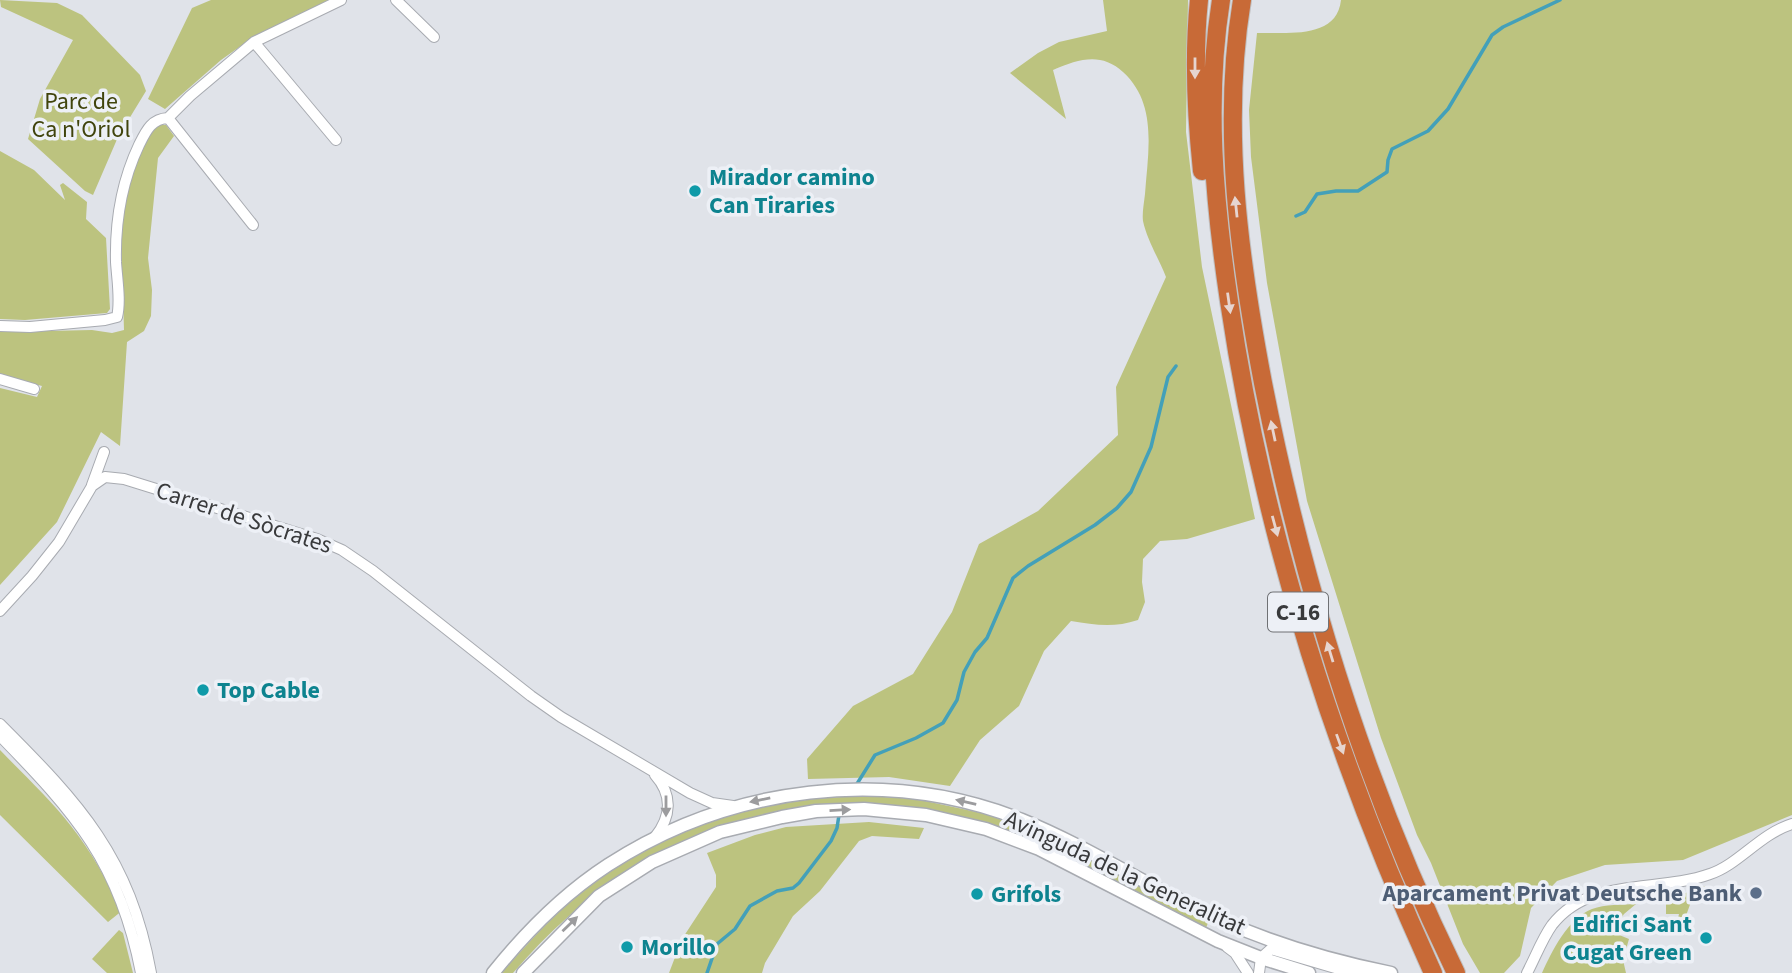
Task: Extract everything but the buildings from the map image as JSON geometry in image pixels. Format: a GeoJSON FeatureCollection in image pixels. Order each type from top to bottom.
{"type":"FeatureCollection","features":[{"type":"Feature","properties":{"kind":"highway"},"geometry":{"type":"LineString","coordinates":[[1199,0],[1195,63],[1199,138],[1205,198],[1219,236]]}},
{"type":"Feature","properties":{"kind":"highway","name":"C-16"},"geometry":{"type":"LineString","coordinates":[[1221,0],[1215,46],[1212,117],[1214,182],[1234,340],[1250,420],[1300,619],[1353,781],[1391,879],[1433,973]]}},
{"type":"Feature","properties":{"kind":"highway","name":"C-16"},"geometry":{"type":"LineString","coordinates":[[1242,0],[1235,46],[1235,192],[1258,355],[1288,500],[1321,622],[1355,728],[1394,831],[1456,973]]}},
{"type":"Feature","properties":{"kind":"highway"},"geometry":{"type":"LineString","coordinates":[[1234,99],[1253,0]]}},
{"type":"Feature","properties":{"kind":"street"},"geometry":{"type":"LineString","coordinates":[[116,329],[118,211],[124,181],[148,128],[160,118],[168,118],[254,42],[341,0]]}},
{"type":"Feature","properties":{"kind":"street"},"geometry":{"type":"LineString","coordinates":[[396,0],[434,37]]}},
{"type":"Feature","properties":{"kind":"street"},"geometry":{"type":"LineString","coordinates":[[254,42],[336,140]]}},
{"type":"Feature","properties":{"kind":"street"},"geometry":{"type":"LineString","coordinates":[[168,118],[253,225]]}},
{"type":"Feature","properties":{"kind":"street"},"geometry":{"type":"LineString","coordinates":[[0,326],[30,327],[96,321],[114,319],[118,314]]}},
{"type":"Feature","properties":{"kind":"street"},"geometry":{"type":"LineString","coordinates":[[0,379],[34,389]]}},
{"type":"Feature","properties":{"kind":"street"},"geometry":{"type":"LineString","coordinates":[[0,611],[67,531],[92,486],[104,452]]}},
{"type":"Feature","properties":{"kind":"street","name":"Carrer de Sòcrates"},"geometry":{"type":"LineString","coordinates":[[92,486],[105,477],[124,479],[342,550],[373,571],[531,696],[652,772],[701,799],[733,806]]}},
{"type":"Feature","properties":{"kind":"street"},"geometry":{"type":"LineString","coordinates":[[0,724],[66,792],[103,840],[139,918],[151,973]]}},
{"type":"Feature","properties":{"kind":"street"},"geometry":{"type":"LineString","coordinates":[[0,736],[57,796],[94,846],[124,905],[141,973]]}},
{"type":"Feature","properties":{"kind":"street"},"geometry":{"type":"LineString","coordinates":[[652,772],[665,789],[668,800],[666,818],[653,840]]}},
{"type":"Feature","properties":{"kind":"street","name":"Avinguda de la Generalitat"},"geometry":{"type":"LineString","coordinates":[[493,973],[506,956],[587,880],[608,865],[689,822],[733,806],[784,795],[875,790],[934,795],[1022,820],[1266,940],[1309,954],[1391,973]]}},
{"type":"Feature","properties":{"kind":"street","name":"Avinguda de la Generalitat"},"geometry":{"type":"LineString","coordinates":[[523,973],[599,896],[652,862],[720,832],[816,811],[864,809],[926,815],[986,829],[1039,849],[1218,941],[1309,973]]}},
{"type":"Feature","properties":{"kind":"street"},"geometry":{"type":"LineString","coordinates":[[1527,973],[1552,926],[1577,901],[1602,891],[1671,884],[1714,873],[1770,833],[1792,824]]}},
{"type":"Feature","properties":{"kind":"street"},"geometry":{"type":"LineString","coordinates":[[1218,941],[1236,953],[1248,973]]}},
{"type":"Feature","properties":{"kind":"street"},"geometry":{"type":"LineString","coordinates":[[1260,973],[1261,958],[1271,949],[1342,970],[1368,968]]}},
{"type":"Feature","properties":{"kind":"green space","name":"Parc de Ca n'Oriol"},"geometry":{"type":"Polygon","coordinates":[[[0,0],[57,3],[82,15],[140,75],[146,91],[118,137],[93,195],[85,191],[28,139],[40,99],[73,40],[1,7],[0,0]]]}},
{"type":"Feature","properties":{"kind":"green space"},"geometry":{"type":"Polygon","coordinates":[[[211,0],[330,0],[252,38],[221,60],[165,109],[148,99],[192,8],[211,0]]]}},
{"type":"Feature","properties":{"kind":"green space"},"geometry":{"type":"Polygon","coordinates":[[[1103,0],[1188,0],[1186,132],[1202,267],[1255,519],[1187,539],[1160,541],[1143,559],[1145,602],[1138,620],[1113,625],[1071,621],[1044,651],[1019,706],[980,740],[950,786],[889,777],[808,779],[807,759],[853,706],[913,674],[952,612],[979,544],[1038,511],[1118,435],[1116,387],[1166,277],[1143,221],[1149,145],[1142,99],[1134,85],[1115,66],[1090,59],[1072,63],[1053,70],[1066,119],[1010,73],[1059,42],[1107,31],[1103,0]]]}},
{"type":"Feature","properties":{"kind":"green space"},"geometry":{"type":"Polygon","coordinates":[[[1341,0],[1792,0],[1792,815],[1683,860],[1605,865],[1557,881],[1531,908],[1520,956],[1504,973],[1480,973],[1463,944],[1417,835],[1381,738],[1307,501],[1267,283],[1251,157],[1249,110],[1257,33],[1295,33],[1320,28],[1330,22],[1337,13],[1341,0]]]}},
{"type":"Feature","properties":{"kind":"green space"},"geometry":{"type":"Polygon","coordinates":[[[159,125],[166,125],[174,136],[158,158],[148,258],[152,290],[151,316],[144,331],[127,342],[120,446],[101,432],[57,522],[0,585],[0,388],[37,397],[42,386],[0,375],[0,332],[92,330],[112,333],[124,330],[124,213],[134,168],[152,132],[159,125]]]}},
{"type":"Feature","properties":{"kind":"green space","name":"Parc de Ca n'Oriol"},"geometry":{"type":"Polygon","coordinates":[[[0,151],[34,170],[65,200],[60,185],[63,183],[87,202],[86,219],[106,238],[110,309],[107,313],[25,320],[0,319],[0,151]]]}},
{"type":"Feature","properties":{"kind":"green space"},"geometry":{"type":"Polygon","coordinates":[[[0,750],[79,836],[123,910],[108,922],[0,815],[0,750]]]}},
{"type":"Feature","properties":{"kind":"green space"},"geometry":{"type":"Polygon","coordinates":[[[868,796],[916,799],[986,814],[1021,827],[1087,857],[1209,920],[1206,928],[1043,846],[997,826],[936,812],[842,805],[787,810],[735,822],[685,840],[638,865],[594,895],[552,932],[513,973],[501,973],[568,904],[635,856],[671,838],[747,811],[826,798],[868,796]]]}},
{"type":"Feature","properties":{"kind":"green space"},"geometry":{"type":"Polygon","coordinates":[[[869,822],[924,828],[919,839],[872,836],[859,841],[820,891],[793,916],[765,963],[762,973],[669,973],[682,939],[716,887],[716,875],[707,853],[786,827],[869,822]]]}},
{"type":"Feature","properties":{"kind":"green space"},"geometry":{"type":"Polygon","coordinates":[[[1705,886],[1706,891],[1692,899],[1683,924],[1677,922],[1679,914],[1666,914],[1666,900],[1705,886]]]}},
{"type":"Feature","properties":{"kind":"green space"},"geometry":{"type":"Polygon","coordinates":[[[1636,904],[1624,914],[1612,932],[1629,939],[1623,960],[1626,973],[1542,973],[1568,927],[1583,913],[1602,906],[1636,904]]]}},
{"type":"Feature","properties":{"kind":"green space"},"geometry":{"type":"Polygon","coordinates":[[[119,930],[123,933],[133,973],[107,973],[92,959],[119,930]]]}},
{"type":"Feature","properties":{"kind":"waterway"},"geometry":{"type":"LineString","coordinates":[[1296,216],[1305,212],[1317,194],[1358,191],[1387,172],[1392,149],[1428,131],[1448,109],[1492,35],[1560,0]]}},
{"type":"Feature","properties":{"kind":"waterway"},"geometry":{"type":"LineString","coordinates":[[855,787],[875,755],[943,723],[957,700],[964,672],[987,638],[1013,578],[1095,525],[1117,508],[1131,492],[1151,447],[1168,377],[1176,366]]}},
{"type":"Feature","properties":{"kind":"waterway"},"geometry":{"type":"LineString","coordinates":[[707,973],[717,944],[735,929],[750,906],[777,891],[793,888],[799,883],[831,841],[839,815]]}},
{"type":"Feature","properties":{"kind":"place","name":"Mirador camino Can Tiraries"},"geometry":{"type":"Point","coordinates":[695,191]}},
{"type":"Feature","properties":{"kind":"place","name":"Top Cable"},"geometry":{"type":"Point","coordinates":[203,690]}},
{"type":"Feature","properties":{"kind":"place","name":"Aparcament Privat Deutsche Bank"},"geometry":{"type":"Point","coordinates":[1756,893]}},
{"type":"Feature","properties":{"kind":"place","name":"Grifols"},"geometry":{"type":"Point","coordinates":[977,894]}},
{"type":"Feature","properties":{"kind":"place","name":"Edifici Sant Cugat Green"},"geometry":{"type":"Point","coordinates":[1706,938]}},
{"type":"Feature","properties":{"kind":"place","name":"Morillo"},"geometry":{"type":"Point","coordinates":[627,947]}}]}
